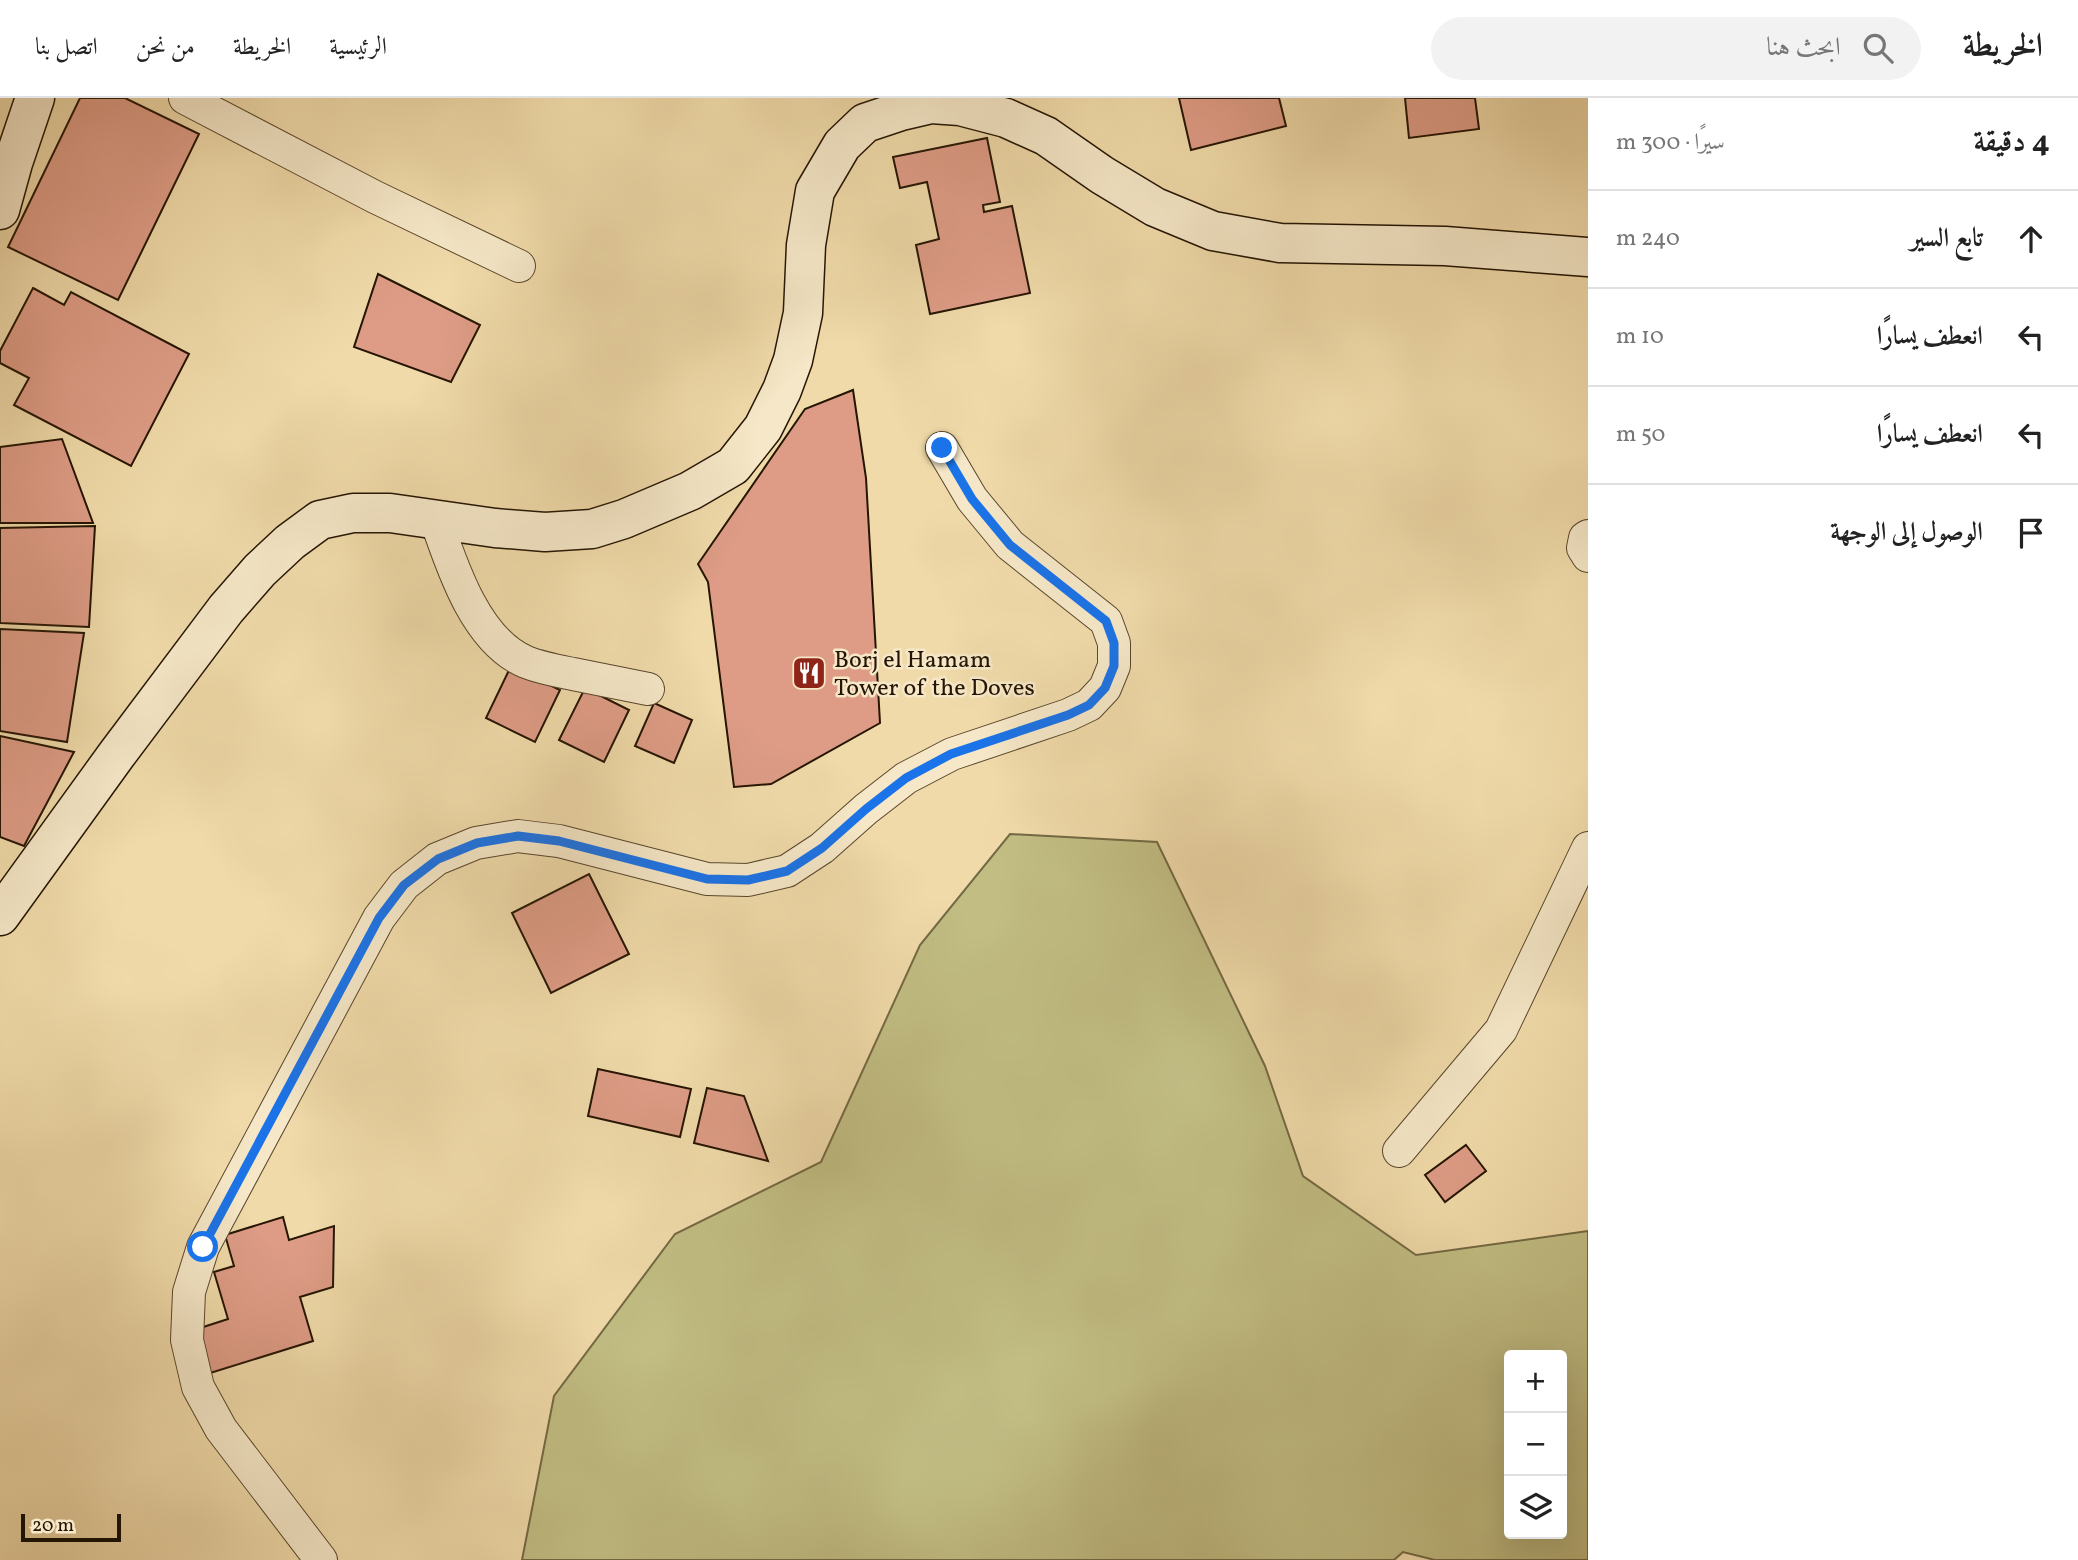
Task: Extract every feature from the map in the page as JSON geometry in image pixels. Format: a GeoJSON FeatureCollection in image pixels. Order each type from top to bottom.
{"type":"FeatureCollection","features":[{"type":"Feature","properties":{"kind":"street"},"geometry":{"type":"LineString","coordinates":[[0,210],[34,98]]}},
{"type":"Feature","properties":{"kind":"street"},"geometry":{"type":"LineString","coordinates":[[186,98],[374,197],[519,266]]}},
{"type":"Feature","properties":{"kind":"street"},"geometry":{"type":"LineString","coordinates":[[0,916],[226,609],[260,570],[290,542],[320,520],[353,513],[390,513],[495,528],[545,532],[592,530],[690,491],[733,466],[763,428],[782,390],[793,359],[803,313],[806,245],[816,191],[842,145],[865,123],[931,104],[960,106],[1006,118],[1046,136],[1102,175],[1155,207],[1213,232],[1280,243],[1445,246],[1588,257]]}},
{"type":"Feature","properties":{"kind":"street"},"geometry":{"type":"LineString","coordinates":[[321,1560],[222,1429],[198,1387],[187,1340],[189,1292],[203,1247],[379,918],[404,885],[438,859],[477,843],[518,836],[559,841],[707,879],[748,880],[787,871],[822,848],[906,778],[951,754],[1068,715],[1089,705],[1105,688],[1114,666],[1114,643],[1106,621],[1010,545],[972,499],[942,448]]}},
{"type":"Feature","properties":{"kind":"street"},"geometry":{"type":"LineString","coordinates":[[436,520],[449,558],[471,604],[487,631],[506,649],[524,661],[546,668],[648,689]]}},
{"type":"Feature","properties":{"kind":"street"},"geometry":{"type":"LineString","coordinates":[[1588,537],[1585,538],[1583,548],[1588,556]]}},
{"type":"Feature","properties":{"kind":"street"},"geometry":{"type":"LineString","coordinates":[[1399,1151],[1500,1030],[1588,848]]}},
{"type":"Feature","properties":{"kind":"shaded area"},"geometry":{"type":"Polygon","coordinates":[[[1010,834],[1157,842],[1265,1066],[1303,1176],[1416,1255],[1588,1231],[1588,1560],[1435,1560],[1403,1552],[1394,1560],[522,1560],[554,1396],[675,1234],[821,1162],[920,945],[1010,834]]]}},
{"type":"Feature","properties":{"kind":"building"},"geometry":{"type":"Polygon","coordinates":[[[80,98],[125,98],[199,134],[118,300],[8,247],[80,98]]]}},
{"type":"Feature","properties":{"kind":"building"},"geometry":{"type":"Polygon","coordinates":[[[1179,98],[1279,98],[1286,126],[1191,150],[1179,98]]]}},
{"type":"Feature","properties":{"kind":"building"},"geometry":{"type":"Polygon","coordinates":[[[1405,98],[1475,98],[1479,129],[1409,138],[1405,98]]]}},
{"type":"Feature","properties":{"kind":"building"},"geometry":{"type":"Polygon","coordinates":[[[987,138],[1000,202],[983,205],[984,212],[1012,206],[1030,293],[930,314],[916,245],[939,239],[927,182],[900,188],[893,157],[987,138]]]}},
{"type":"Feature","properties":{"kind":"building"},"geometry":{"type":"Polygon","coordinates":[[[378,274],[480,325],[451,382],[354,347],[378,274]]]}},
{"type":"Feature","properties":{"kind":"building"},"geometry":{"type":"Polygon","coordinates":[[[33,288],[64,305],[71,292],[189,354],[131,466],[14,405],[29,378],[0,363],[0,351],[33,288]]]}},
{"type":"Feature","properties":{"kind":"building"},"geometry":{"type":"Polygon","coordinates":[[[853,390],[866,478],[880,723],[771,784],[734,787],[708,582],[698,564],[805,409],[853,390]]]}},
{"type":"Feature","properties":{"kind":"building"},"geometry":{"type":"Polygon","coordinates":[[[62,439],[93,523],[0,523],[0,447],[62,439]]]}},
{"type":"Feature","properties":{"kind":"building"},"geometry":{"type":"Polygon","coordinates":[[[95,526],[89,627],[0,623],[0,528],[95,526]]]}},
{"type":"Feature","properties":{"kind":"building"},"geometry":{"type":"Polygon","coordinates":[[[0,629],[84,633],[67,742],[0,731],[0,629]]]}},
{"type":"Feature","properties":{"kind":"building"},"geometry":{"type":"Polygon","coordinates":[[[511,666],[560,690],[535,742],[486,718],[511,666]]]}},
{"type":"Feature","properties":{"kind":"building"},"geometry":{"type":"Polygon","coordinates":[[[585,688],[629,710],[604,762],[559,740],[585,688]]]}},
{"type":"Feature","properties":{"kind":"building"},"geometry":{"type":"Polygon","coordinates":[[[654,703],[692,720],[674,763],[635,746],[654,703]]]}},
{"type":"Feature","properties":{"kind":"building"},"geometry":{"type":"Polygon","coordinates":[[[0,736],[74,752],[24,846],[0,837],[0,736]]]}},
{"type":"Feature","properties":{"kind":"building"},"geometry":{"type":"Polygon","coordinates":[[[589,874],[629,954],[551,993],[512,913],[589,874]]]}},
{"type":"Feature","properties":{"kind":"building"},"geometry":{"type":"Polygon","coordinates":[[[598,1069],[691,1089],[680,1137],[588,1116],[598,1069]]]}},
{"type":"Feature","properties":{"kind":"building"},"geometry":{"type":"Polygon","coordinates":[[[707,1088],[744,1096],[768,1161],[694,1143],[707,1088]]]}},
{"type":"Feature","properties":{"kind":"building"},"geometry":{"type":"Polygon","coordinates":[[[1466,1145],[1486,1171],[1445,1202],[1425,1175],[1466,1145]]]}},
{"type":"Feature","properties":{"kind":"building"},"geometry":{"type":"Polygon","coordinates":[[[283,1217],[289,1240],[334,1226],[333,1287],[300,1297],[313,1341],[207,1374],[194,1330],[228,1319],[214,1272],[234,1266],[225,1235],[283,1217]]]}},
{"type":"Feature","properties":{"kind":"place","name":"Borj el Hamam Tower of the Doves"},"geometry":{"type":"Point","coordinates":[809,673]}},
{"type":"Feature","properties":{"kind":"route"},"geometry":{"type":"LineString","coordinates":[[203,1247],[379,918],[404,885],[438,859],[477,843],[518,836],[559,841],[707,879],[748,880],[787,871],[822,848],[906,778],[951,754],[1068,715],[1089,705],[1105,688],[1114,666],[1114,643],[1106,621],[1010,545],[972,499],[942,448]]}}]}
